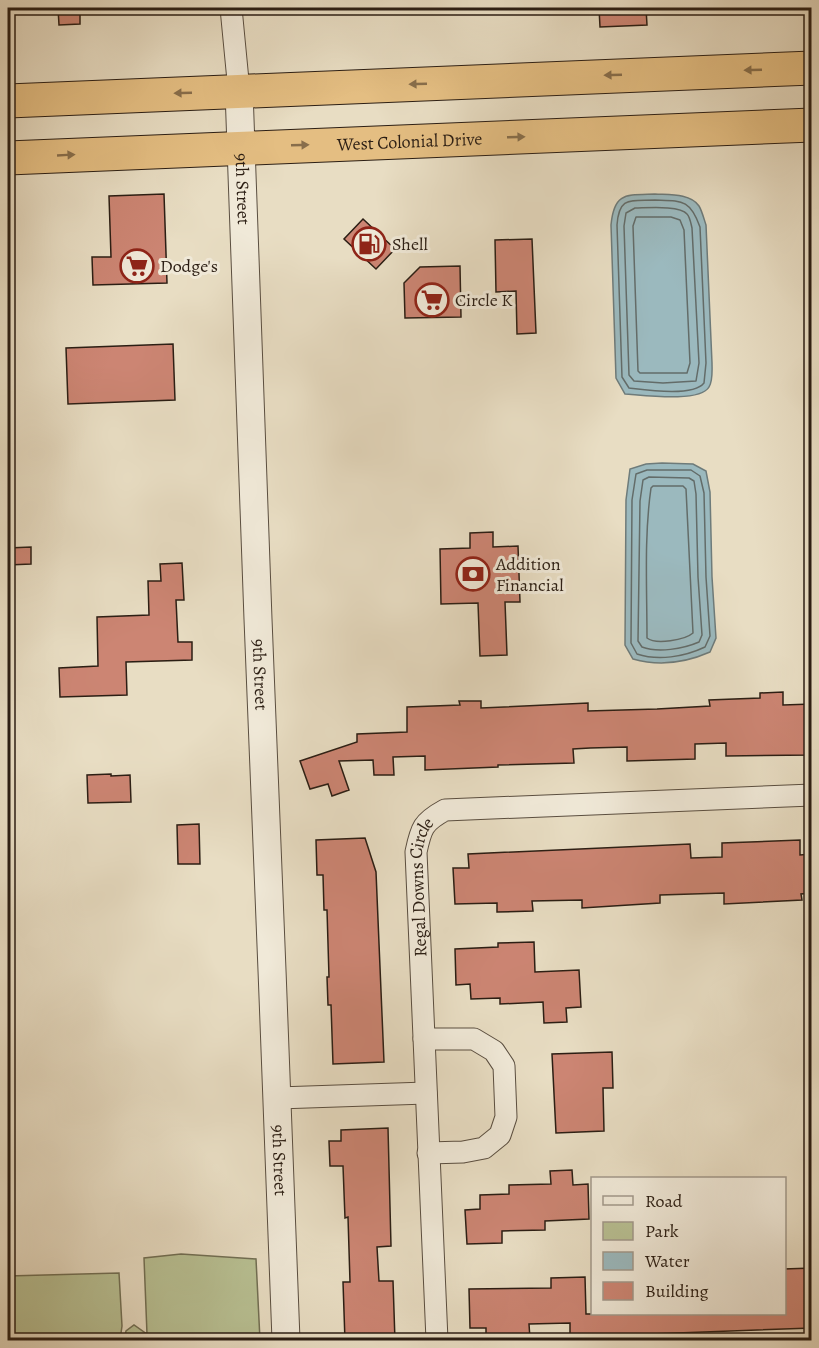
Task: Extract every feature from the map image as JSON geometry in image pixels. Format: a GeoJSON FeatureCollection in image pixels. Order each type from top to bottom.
{"type":"FeatureCollection","features":[{"type":"Feature","properties":{"kind":"highway"},"geometry":{"type":"LineString","coordinates":[[8,101],[812,68]]}},
{"type":"Feature","properties":{"kind":"highway","name":"West Colonial Drive"},"geometry":{"type":"LineString","coordinates":[[8,158],[806,123]]}},
{"type":"Feature","properties":{"kind":"street","name":"9th Street"},"geometry":{"type":"LineString","coordinates":[[231,8],[242,147],[286,1341]]}},
{"type":"Feature","properties":{"kind":"street","name":"Regal Downs Circle"},"geometry":{"type":"LineString","coordinates":[[437,1341],[416,852],[421,831],[429,819],[445,810],[812,795]]}},
{"type":"Feature","properties":{"kind":"street"},"geometry":{"type":"LineString","coordinates":[[424,1039],[474,1039],[494,1051],[504,1066],[506,1117],[500,1134],[484,1148],[463,1152],[429,1153]]}},
{"type":"Feature","properties":{"kind":"street"},"geometry":{"type":"LineString","coordinates":[[278,1098],[426,1093]]}},
{"type":"Feature","properties":{"kind":"green space"},"geometry":{"type":"Polygon","coordinates":[[[181,1254],[256,1259],[260,1340],[124,1340],[126,1331],[134,1325],[147,1334],[144,1258],[181,1254]]]}},
{"type":"Feature","properties":{"kind":"green space"},"geometry":{"type":"Polygon","coordinates":[[[119,1273],[122,1326],[120,1340],[8,1340],[8,1276],[119,1273]]]}},
{"type":"Feature","properties":{"kind":"water"},"geometry":{"type":"Polygon","coordinates":[[[655,194],[678,196],[695,202],[699,206],[706,225],[712,375],[709,387],[704,392],[683,397],[625,394],[616,378],[611,225],[613,214],[615,206],[623,198],[655,194]]]}},
{"type":"Feature","properties":{"kind":"water"},"geometry":{"type":"Polygon","coordinates":[[[646,464],[693,464],[706,471],[710,492],[716,638],[710,652],[691,659],[662,663],[633,659],[625,645],[626,500],[630,469],[646,464]]]}},
{"type":"Feature","properties":{"kind":"building"},"geometry":{"type":"Polygon","coordinates":[[[58,8],[80,8],[80,24],[59,25],[58,8]]]}},
{"type":"Feature","properties":{"kind":"building"},"geometry":{"type":"Polygon","coordinates":[[[599,8],[646,8],[647,25],[600,27],[599,8]]]}},
{"type":"Feature","properties":{"kind":"building"},"geometry":{"type":"Polygon","coordinates":[[[164,194],[167,283],[93,285],[92,257],[111,257],[109,196],[164,194]]]}},
{"type":"Feature","properties":{"kind":"building","name":"Shell"},"geometry":{"type":"Polygon","coordinates":[[[363,219],[395,249],[376,269],[344,239],[363,219]]]}},
{"type":"Feature","properties":{"kind":"building"},"geometry":{"type":"Polygon","coordinates":[[[532,239],[536,333],[517,334],[516,291],[496,292],[495,240],[532,239]]]}},
{"type":"Feature","properties":{"kind":"building","name":"Circle K"},"geometry":{"type":"Polygon","coordinates":[[[460,266],[461,317],[405,318],[404,283],[420,267],[460,266]]]}},
{"type":"Feature","properties":{"kind":"building"},"geometry":{"type":"Polygon","coordinates":[[[173,344],[175,400],[68,404],[66,348],[173,344]]]}},
{"type":"Feature","properties":{"kind":"building"},"geometry":{"type":"Polygon","coordinates":[[[493,532],[493,547],[518,546],[520,602],[505,602],[507,655],[480,656],[478,603],[441,604],[440,549],[470,548],[470,533],[493,532]]]}},
{"type":"Feature","properties":{"kind":"building"},"geometry":{"type":"Polygon","coordinates":[[[31,547],[31,564],[8,565],[8,548],[31,547]]]}},
{"type":"Feature","properties":{"kind":"building"},"geometry":{"type":"Polygon","coordinates":[[[182,563],[184,600],[176,600],[178,642],[192,642],[192,660],[126,662],[127,695],[60,697],[59,668],[98,666],[97,617],[149,615],[148,581],[161,581],[160,564],[182,563]]]}},
{"type":"Feature","properties":{"kind":"building"},"geometry":{"type":"Polygon","coordinates":[[[783,692],[783,705],[812,704],[812,755],[726,756],[726,743],[695,744],[695,759],[627,761],[627,747],[590,748],[573,749],[574,763],[425,770],[425,756],[393,757],[394,775],[374,775],[373,760],[339,761],[349,790],[332,796],[328,784],[310,789],[300,761],[357,742],[357,734],[407,732],[407,707],[460,705],[459,701],[481,701],[481,708],[588,703],[588,711],[657,709],[710,706],[709,700],[760,698],[760,693],[783,692]]]}},
{"type":"Feature","properties":{"kind":"building"},"geometry":{"type":"Polygon","coordinates":[[[111,774],[111,776],[130,775],[131,802],[88,803],[87,775],[111,774]]]}},
{"type":"Feature","properties":{"kind":"building"},"geometry":{"type":"Polygon","coordinates":[[[199,824],[200,864],[178,864],[177,825],[199,824]]]}},
{"type":"Feature","properties":{"kind":"building"},"geometry":{"type":"Polygon","coordinates":[[[365,838],[376,872],[384,1062],[333,1064],[331,1005],[328,1005],[327,910],[324,910],[323,875],[317,875],[316,840],[365,838]]]}},
{"type":"Feature","properties":{"kind":"building"},"geometry":{"type":"Polygon","coordinates":[[[800,840],[800,855],[812,854],[812,893],[801,894],[802,900],[724,904],[724,893],[660,895],[660,903],[582,908],[582,900],[532,901],[533,911],[497,912],[497,903],[455,904],[453,868],[469,868],[468,854],[690,844],[691,858],[722,857],[722,843],[800,840]]]}},
{"type":"Feature","properties":{"kind":"building"},"geometry":{"type":"Polygon","coordinates":[[[534,942],[535,972],[579,970],[581,1007],[566,1008],[567,1022],[544,1023],[543,1002],[500,1004],[500,998],[471,999],[470,984],[456,985],[455,949],[498,947],[498,943],[534,942]]]}},
{"type":"Feature","properties":{"kind":"building"},"geometry":{"type":"Polygon","coordinates":[[[612,1052],[613,1088],[603,1088],[604,1131],[556,1133],[552,1054],[612,1052]]]}},
{"type":"Feature","properties":{"kind":"building"},"geometry":{"type":"Polygon","coordinates":[[[388,1128],[391,1246],[377,1247],[379,1281],[393,1281],[395,1341],[345,1341],[343,1282],[350,1282],[348,1217],[345,1218],[343,1166],[330,1166],[329,1141],[341,1141],[341,1130],[388,1128]]]}},
{"type":"Feature","properties":{"kind":"building"},"geometry":{"type":"Polygon","coordinates":[[[572,1170],[573,1185],[588,1184],[589,1219],[545,1221],[545,1230],[502,1231],[502,1243],[467,1244],[465,1210],[480,1209],[480,1195],[509,1194],[509,1185],[551,1184],[550,1171],[572,1170]]]}},
{"type":"Feature","properties":{"kind":"building"},"geometry":{"type":"Polygon","coordinates":[[[812,1268],[812,1328],[570,1337],[570,1323],[529,1324],[530,1339],[486,1341],[486,1328],[470,1328],[469,1289],[551,1288],[551,1278],[585,1277],[586,1314],[591,1315],[786,1315],[786,1269],[812,1268]]]}},
{"type":"Feature","properties":{"kind":"place","name":"Shell"},"geometry":{"type":"Point","coordinates":[369,244]}},
{"type":"Feature","properties":{"kind":"place","name":"Dodge's"},"geometry":{"type":"Point","coordinates":[137,266]}},
{"type":"Feature","properties":{"kind":"place","name":"Circle K"},"geometry":{"type":"Point","coordinates":[432,300]}},
{"type":"Feature","properties":{"kind":"place","name":"Addition Financial"},"geometry":{"type":"Point","coordinates":[473,574]}}]}
